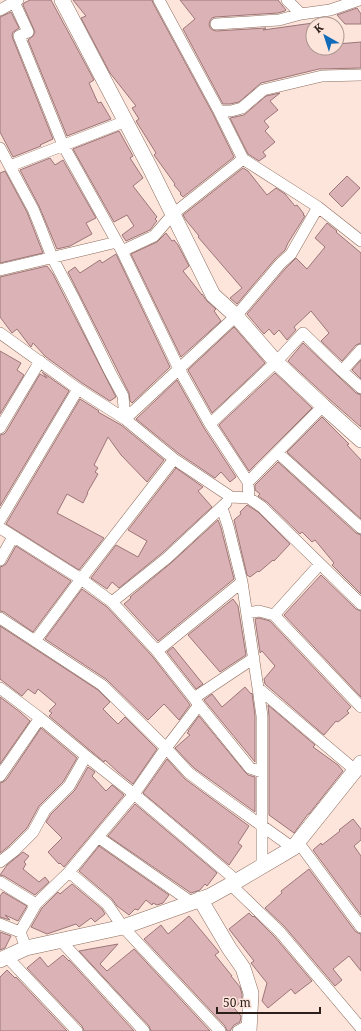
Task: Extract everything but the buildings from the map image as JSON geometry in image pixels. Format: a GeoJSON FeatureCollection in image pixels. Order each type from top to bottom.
{"type":"FeatureCollection","features":[{"type":"Feature","properties":{"kind":"street"},"geometry":{"type":"LineString","coordinates":[[62,0],[126,121],[213,295],[236,316],[276,362],[361,440]]}},
{"type":"Feature","properties":{"kind":"street"},"geometry":{"type":"LineString","coordinates":[[159,0],[243,159],[318,207],[361,241]]}},
{"type":"Feature","properties":{"kind":"street"},"geometry":{"type":"LineString","coordinates":[[287,0],[301,14]]}},
{"type":"Feature","properties":{"kind":"street"},"geometry":{"type":"LineString","coordinates":[[0,10],[16,1],[28,32],[19,36],[63,145],[120,246],[179,368],[210,424],[248,482],[249,498]]}},
{"type":"Feature","properties":{"kind":"street"},"geometry":{"type":"LineString","coordinates":[[216,24],[279,20],[301,14],[330,10],[360,1]]}},
{"type":"Feature","properties":{"kind":"street"},"geometry":{"type":"LineString","coordinates":[[218,111],[231,111],[242,108],[264,90],[322,76],[361,75]]}},
{"type":"Feature","properties":{"kind":"street"},"geometry":{"type":"LineString","coordinates":[[10,166],[126,121]]}},
{"type":"Feature","properties":{"kind":"street"},"geometry":{"type":"LineString","coordinates":[[0,148],[32,209],[52,257],[123,396],[125,419]]}},
{"type":"Feature","properties":{"kind":"street"},"geometry":{"type":"LineString","coordinates":[[0,270],[52,257],[120,246],[154,236],[173,214],[243,159]]}},
{"type":"Feature","properties":{"kind":"street"},"geometry":{"type":"LineString","coordinates":[[125,419],[236,316],[280,264],[291,254],[318,207]]}},
{"type":"Feature","properties":{"kind":"street"},"geometry":{"type":"LineString","coordinates":[[210,424],[276,362],[303,333],[361,388]]}},
{"type":"Feature","properties":{"kind":"street"},"geometry":{"type":"LineString","coordinates":[[0,334],[78,389],[125,419],[174,459],[232,497],[249,498],[262,507],[361,604]]}},
{"type":"Feature","properties":{"kind":"street"},"geometry":{"type":"LineString","coordinates":[[342,371],[361,350]]}},
{"type":"Feature","properties":{"kind":"street"},"geometry":{"type":"LineString","coordinates":[[0,428],[40,362]]}},
{"type":"Feature","properties":{"kind":"street"},"geometry":{"type":"LineString","coordinates":[[0,520],[78,389]]}},
{"type":"Feature","properties":{"kind":"street"},"geometry":{"type":"LineString","coordinates":[[248,482],[323,406]]}},
{"type":"Feature","properties":{"kind":"street"},"geometry":{"type":"LineString","coordinates":[[278,453],[361,528]]}},
{"type":"Feature","properties":{"kind":"street"},"geometry":{"type":"LineString","coordinates":[[35,641],[174,459]]}},
{"type":"Feature","properties":{"kind":"street"},"geometry":{"type":"LineString","coordinates":[[112,602],[167,558],[232,497]]}},
{"type":"Feature","properties":{"kind":"street"},"geometry":{"type":"LineString","coordinates":[[222,508],[242,582],[262,716],[262,866]]}},
{"type":"Feature","properties":{"kind":"street"},"geometry":{"type":"LineString","coordinates":[[0,528],[82,579],[112,602],[157,651],[250,768],[262,772]]}},
{"type":"Feature","properties":{"kind":"street"},"geometry":{"type":"LineString","coordinates":[[0,560],[14,537]]}},
{"type":"Feature","properties":{"kind":"street"},"geometry":{"type":"LineString","coordinates":[[274,615],[320,564]]}},
{"type":"Feature","properties":{"kind":"street"},"geometry":{"type":"LineString","coordinates":[[157,651],[242,582]]}},
{"type":"Feature","properties":{"kind":"street"},"geometry":{"type":"LineString","coordinates":[[247,613],[259,611],[274,615],[361,707]]}},
{"type":"Feature","properties":{"kind":"street"},"geometry":{"type":"LineString","coordinates":[[0,618],[102,685],[166,748],[189,773],[262,826],[295,845],[361,927]]}},
{"type":"Feature","properties":{"kind":"street"},"geometry":{"type":"LineString","coordinates":[[20,932],[36,904],[69,872],[134,794],[197,702],[254,658]]}},
{"type":"Feature","properties":{"kind":"street"},"geometry":{"type":"LineString","coordinates":[[0,688],[40,718],[134,794],[234,883],[279,932],[361,1028]]}},
{"type":"Feature","properties":{"kind":"street"},"geometry":{"type":"LineString","coordinates":[[77,1031],[4,958],[26,948],[123,927],[210,896],[234,883],[295,845],[358,766],[258,688]]}},
{"type":"Feature","properties":{"kind":"street"},"geometry":{"type":"LineString","coordinates":[[0,776],[40,718]]}},
{"type":"Feature","properties":{"kind":"street"},"geometry":{"type":"LineString","coordinates":[[0,862],[14,851],[33,832],[45,810],[69,786],[86,756]]}},
{"type":"Feature","properties":{"kind":"street"},"geometry":{"type":"LineString","coordinates":[[98,836],[196,901],[243,968],[251,993],[245,1029]]}},
{"type":"Feature","properties":{"kind":"street"},"geometry":{"type":"LineString","coordinates":[[69,872],[107,904],[123,927],[220,1031]]}},
{"type":"Feature","properties":{"kind":"street"},"geometry":{"type":"LineString","coordinates":[[0,882],[36,904]]}},
{"type":"Feature","properties":{"kind":"street"},"geometry":{"type":"LineString","coordinates":[[0,924],[20,932],[26,948]]}},
{"type":"Feature","properties":{"kind":"street"},"geometry":{"type":"LineString","coordinates":[[61,941],[144,1031]]}}]}
